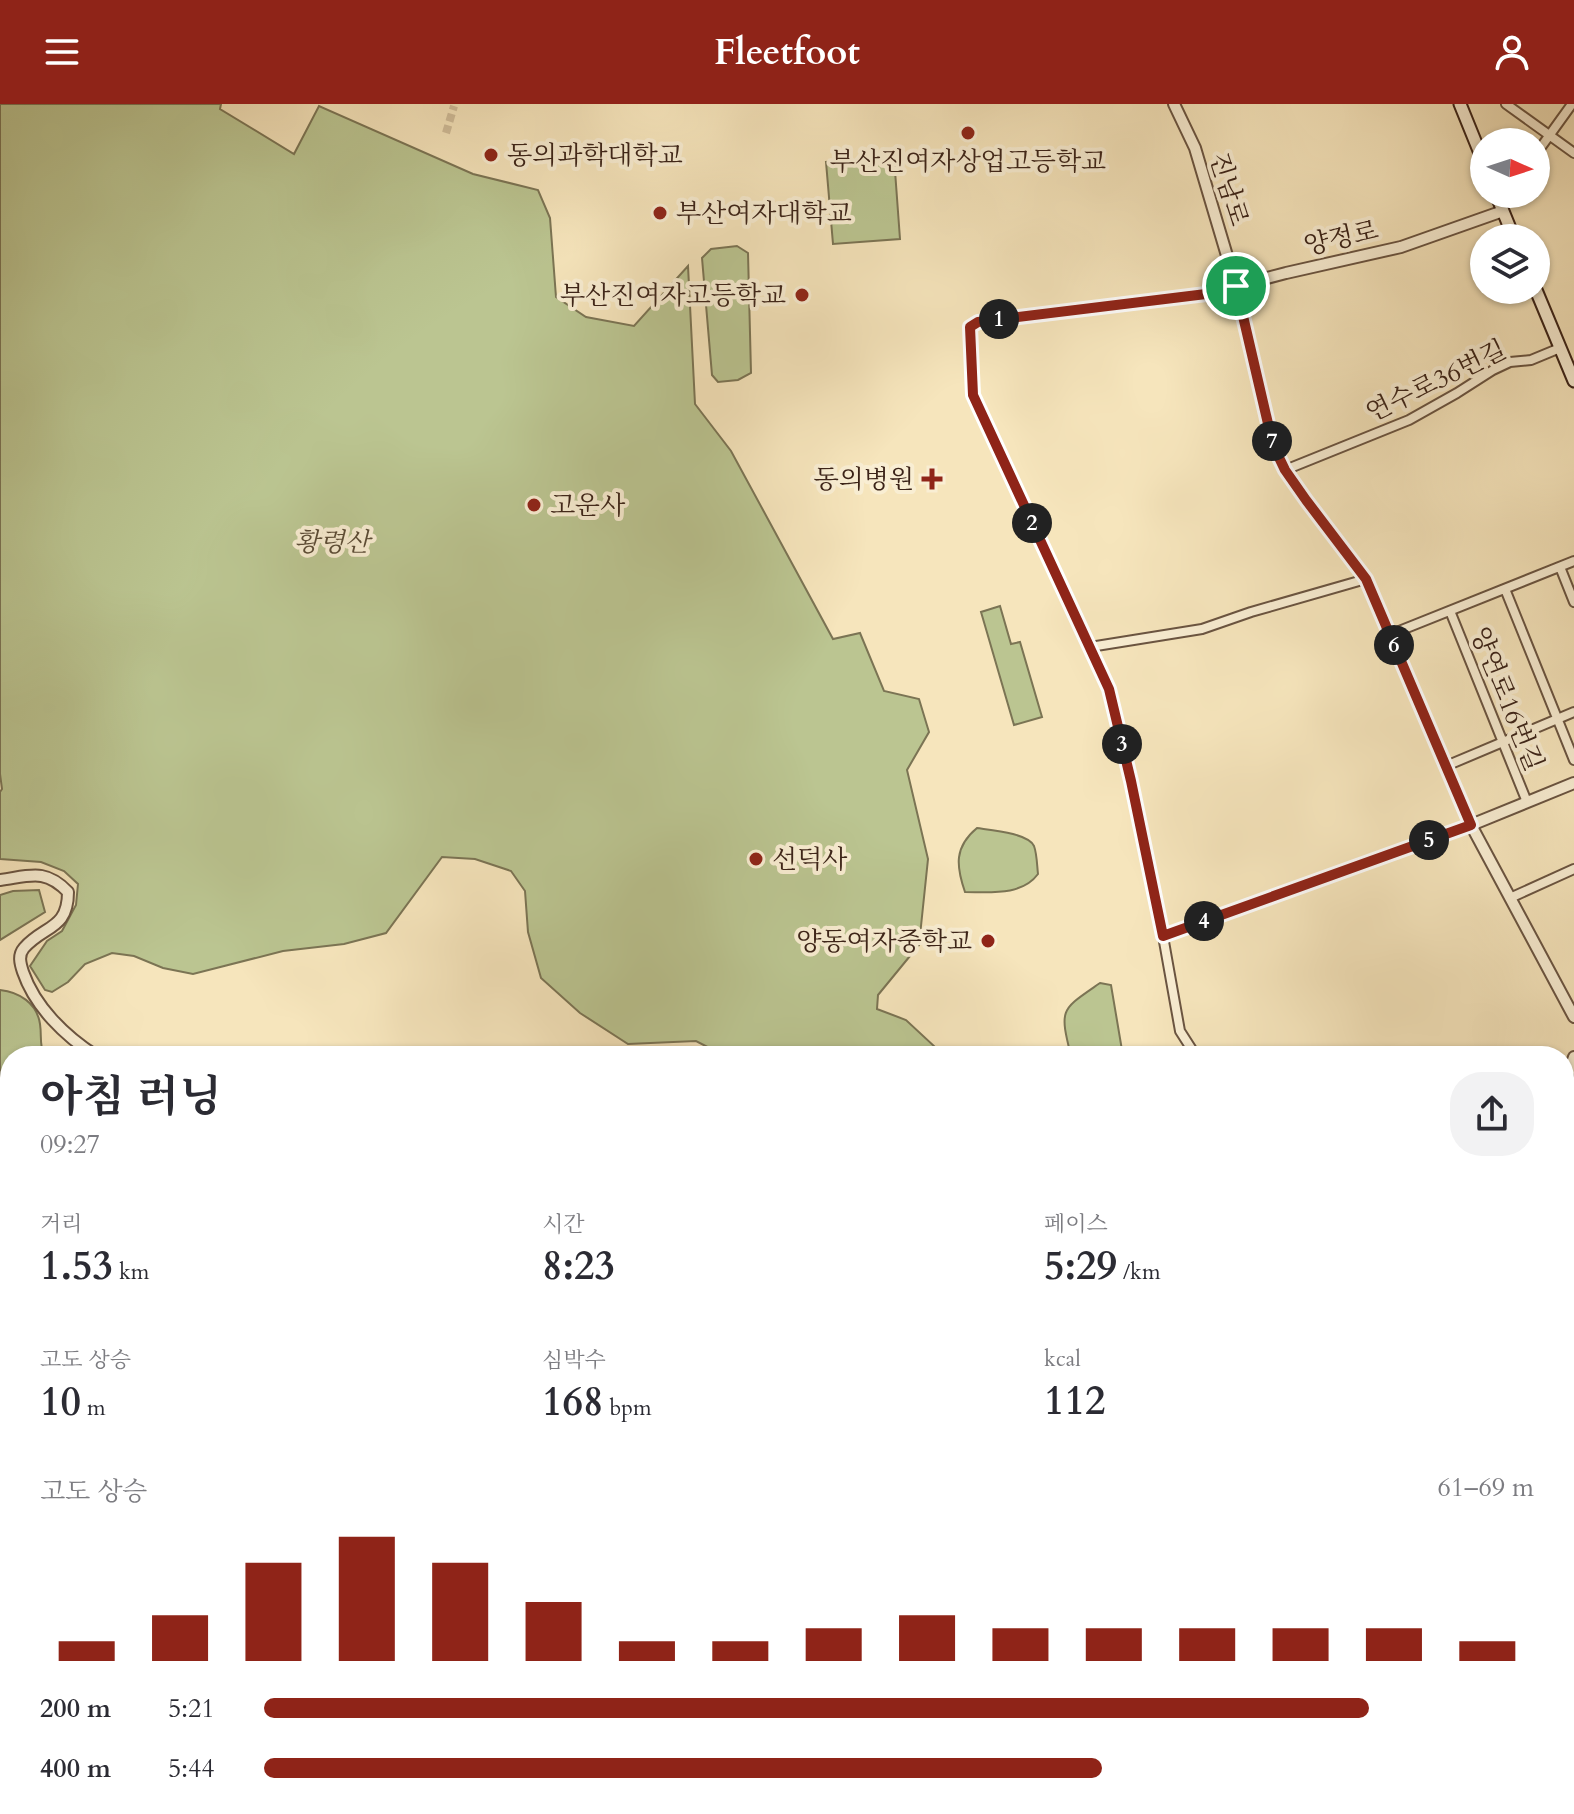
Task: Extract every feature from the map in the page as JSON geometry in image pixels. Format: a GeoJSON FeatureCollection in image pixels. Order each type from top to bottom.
{"type":"FeatureCollection","features":[{"type":"Feature","properties":{"kind":"main road"},"geometry":{"type":"LineString","coordinates":[[1460,104],[1470,129]]}},
{"type":"Feature","properties":{"kind":"main road"},"geometry":{"type":"LineString","coordinates":[[1542,304],[1574,381]]}},
{"type":"Feature","properties":{"kind":"street","name":"진남로"},"geometry":{"type":"LineString","coordinates":[[1174,104],[1195,148],[1236,286],[1273,445],[1285,470],[1366,579],[1471,825],[1574,1017]]}},
{"type":"Feature","properties":{"kind":"street"},"geometry":{"type":"LineString","coordinates":[[1506,104],[1540,128]]}},
{"type":"Feature","properties":{"kind":"street"},"geometry":{"type":"LineString","coordinates":[[1572,104],[1550,135],[1574,153]]}},
{"type":"Feature","properties":{"kind":"street","name":"양정로"},"geometry":{"type":"LineString","coordinates":[[1163,936],[1109,689],[973,395],[970,327],[978,322],[1206,294],[1401,247],[1484,208]]}},
{"type":"Feature","properties":{"kind":"street","name":"연수로36번길"},"geometry":{"type":"LineString","coordinates":[[1285,470],[1409,420],[1510,362],[1531,360],[1560,348]]}},
{"type":"Feature","properties":{"kind":"street"},"geometry":{"type":"LineString","coordinates":[[1389,635],[1574,561]]}},
{"type":"Feature","properties":{"kind":"street"},"geometry":{"type":"LineString","coordinates":[[1560,567],[1574,602]]}},
{"type":"Feature","properties":{"kind":"street"},"geometry":{"type":"LineString","coordinates":[[1090,647],[1202,629],[1366,579]]}},
{"type":"Feature","properties":{"kind":"street"},"geometry":{"type":"LineString","coordinates":[[1505,589],[1574,760]]}},
{"type":"Feature","properties":{"kind":"street","name":"양연로16번길"},"geometry":{"type":"LineString","coordinates":[[1450,611],[1527,802]]}},
{"type":"Feature","properties":{"kind":"street"},"geometry":{"type":"LineString","coordinates":[[1446,766],[1574,712]]}},
{"type":"Feature","properties":{"kind":"street"},"geometry":{"type":"LineString","coordinates":[[1190,1046],[1180,1031],[1163,936],[1471,825],[1574,783]]}},
{"type":"Feature","properties":{"kind":"street"},"geometry":{"type":"LineString","coordinates":[[1510,898],[1574,869]]}},
{"type":"Feature","properties":{"kind":"street"},"geometry":{"type":"LineString","coordinates":[[0,880],[42,875],[56,880],[68,892],[68,907],[61,920],[23,949],[20,959],[31,990],[44,1009],[82,1046]]}},
{"type":"Feature","properties":{"kind":"green space","name":"황령산"},"geometry":{"type":"Polygon","coordinates":[[[0,104],[221,104],[220,109],[294,154],[319,106],[473,174],[538,190],[550,218],[556,297],[586,317],[634,326],[688,266],[695,404],[731,451],[833,639],[860,633],[884,691],[919,699],[929,732],[907,770],[928,859],[919,945],[878,995],[877,1009],[906,1020],[934,1046],[706,1046],[696,1041],[628,1044],[580,1013],[541,978],[528,932],[525,891],[511,871],[475,859],[442,857],[386,933],[344,944],[283,951],[193,974],[163,968],[134,956],[112,953],[85,964],[68,982],[52,992],[45,990],[30,966],[47,941],[62,931],[76,905],[78,884],[64,871],[41,862],[0,859],[0,104]]]}},
{"type":"Feature","properties":{"kind":"green space"},"geometry":{"type":"Polygon","coordinates":[[[894,157],[900,239],[833,244],[826,162],[894,157]]]}},
{"type":"Feature","properties":{"kind":"green space"},"geometry":{"type":"Polygon","coordinates":[[[737,246],[748,253],[751,373],[738,380],[718,382],[712,375],[702,258],[711,249],[737,246]]]}},
{"type":"Feature","properties":{"kind":"green space"},"geometry":{"type":"Polygon","coordinates":[[[1000,606],[1011,644],[1020,642],[1042,717],[1014,725],[981,612],[1000,606]]]}},
{"type":"Feature","properties":{"kind":"green space"},"geometry":{"type":"Polygon","coordinates":[[[977,828],[1008,833],[1030,842],[1035,849],[1038,874],[1014,889],[965,892],[959,857],[964,842],[977,828]]]}},
{"type":"Feature","properties":{"kind":"green space"},"geometry":{"type":"Polygon","coordinates":[[[39,890],[45,912],[0,940],[0,895],[39,890]]]}},
{"type":"Feature","properties":{"kind":"green space"},"geometry":{"type":"Polygon","coordinates":[[[1100,983],[1111,985],[1121,1046],[1069,1046],[1066,1012],[1077,999],[1100,983]]]}},
{"type":"Feature","properties":{"kind":"green space"},"geometry":{"type":"Polygon","coordinates":[[[0,990],[20,996],[35,1010],[42,1046],[0,1046],[0,990]]]}},
{"type":"Feature","properties":{"kind":"tunnel"},"geometry":{"type":"LineString","coordinates":[[446,133],[454,106]]}},
{"type":"Feature","properties":{"kind":"place","name":"부산진여자상업고등학교"},"geometry":{"type":"Point","coordinates":[968,133]}},
{"type":"Feature","properties":{"kind":"place","name":"동의과학대학교"},"geometry":{"type":"Point","coordinates":[491,155]}},
{"type":"Feature","properties":{"kind":"place","name":"부산여자대학교"},"geometry":{"type":"Point","coordinates":[660,213]}},
{"type":"Feature","properties":{"kind":"place","name":"부산진여자고등학교"},"geometry":{"type":"Point","coordinates":[802,295]}},
{"type":"Feature","properties":{"kind":"place","name":"동의병원"},"geometry":{"type":"Point","coordinates":[932,479]}},
{"type":"Feature","properties":{"kind":"place","name":"고운사"},"geometry":{"type":"Point","coordinates":[534,505]}},
{"type":"Feature","properties":{"kind":"place","name":"선덕사"},"geometry":{"type":"Point","coordinates":[756,859]}},
{"type":"Feature","properties":{"kind":"place","name":"양동여자중학교"},"geometry":{"type":"Point","coordinates":[988,941]}},
{"type":"Feature","properties":{"kind":"route"},"geometry":{"type":"LineString","coordinates":[[1236,286],[1273,445],[1285,470],[1366,579],[1471,825],[1163,936],[1109,689],[973,395],[970,327],[978,322],[1206,294],[1236,286]]}}]}
